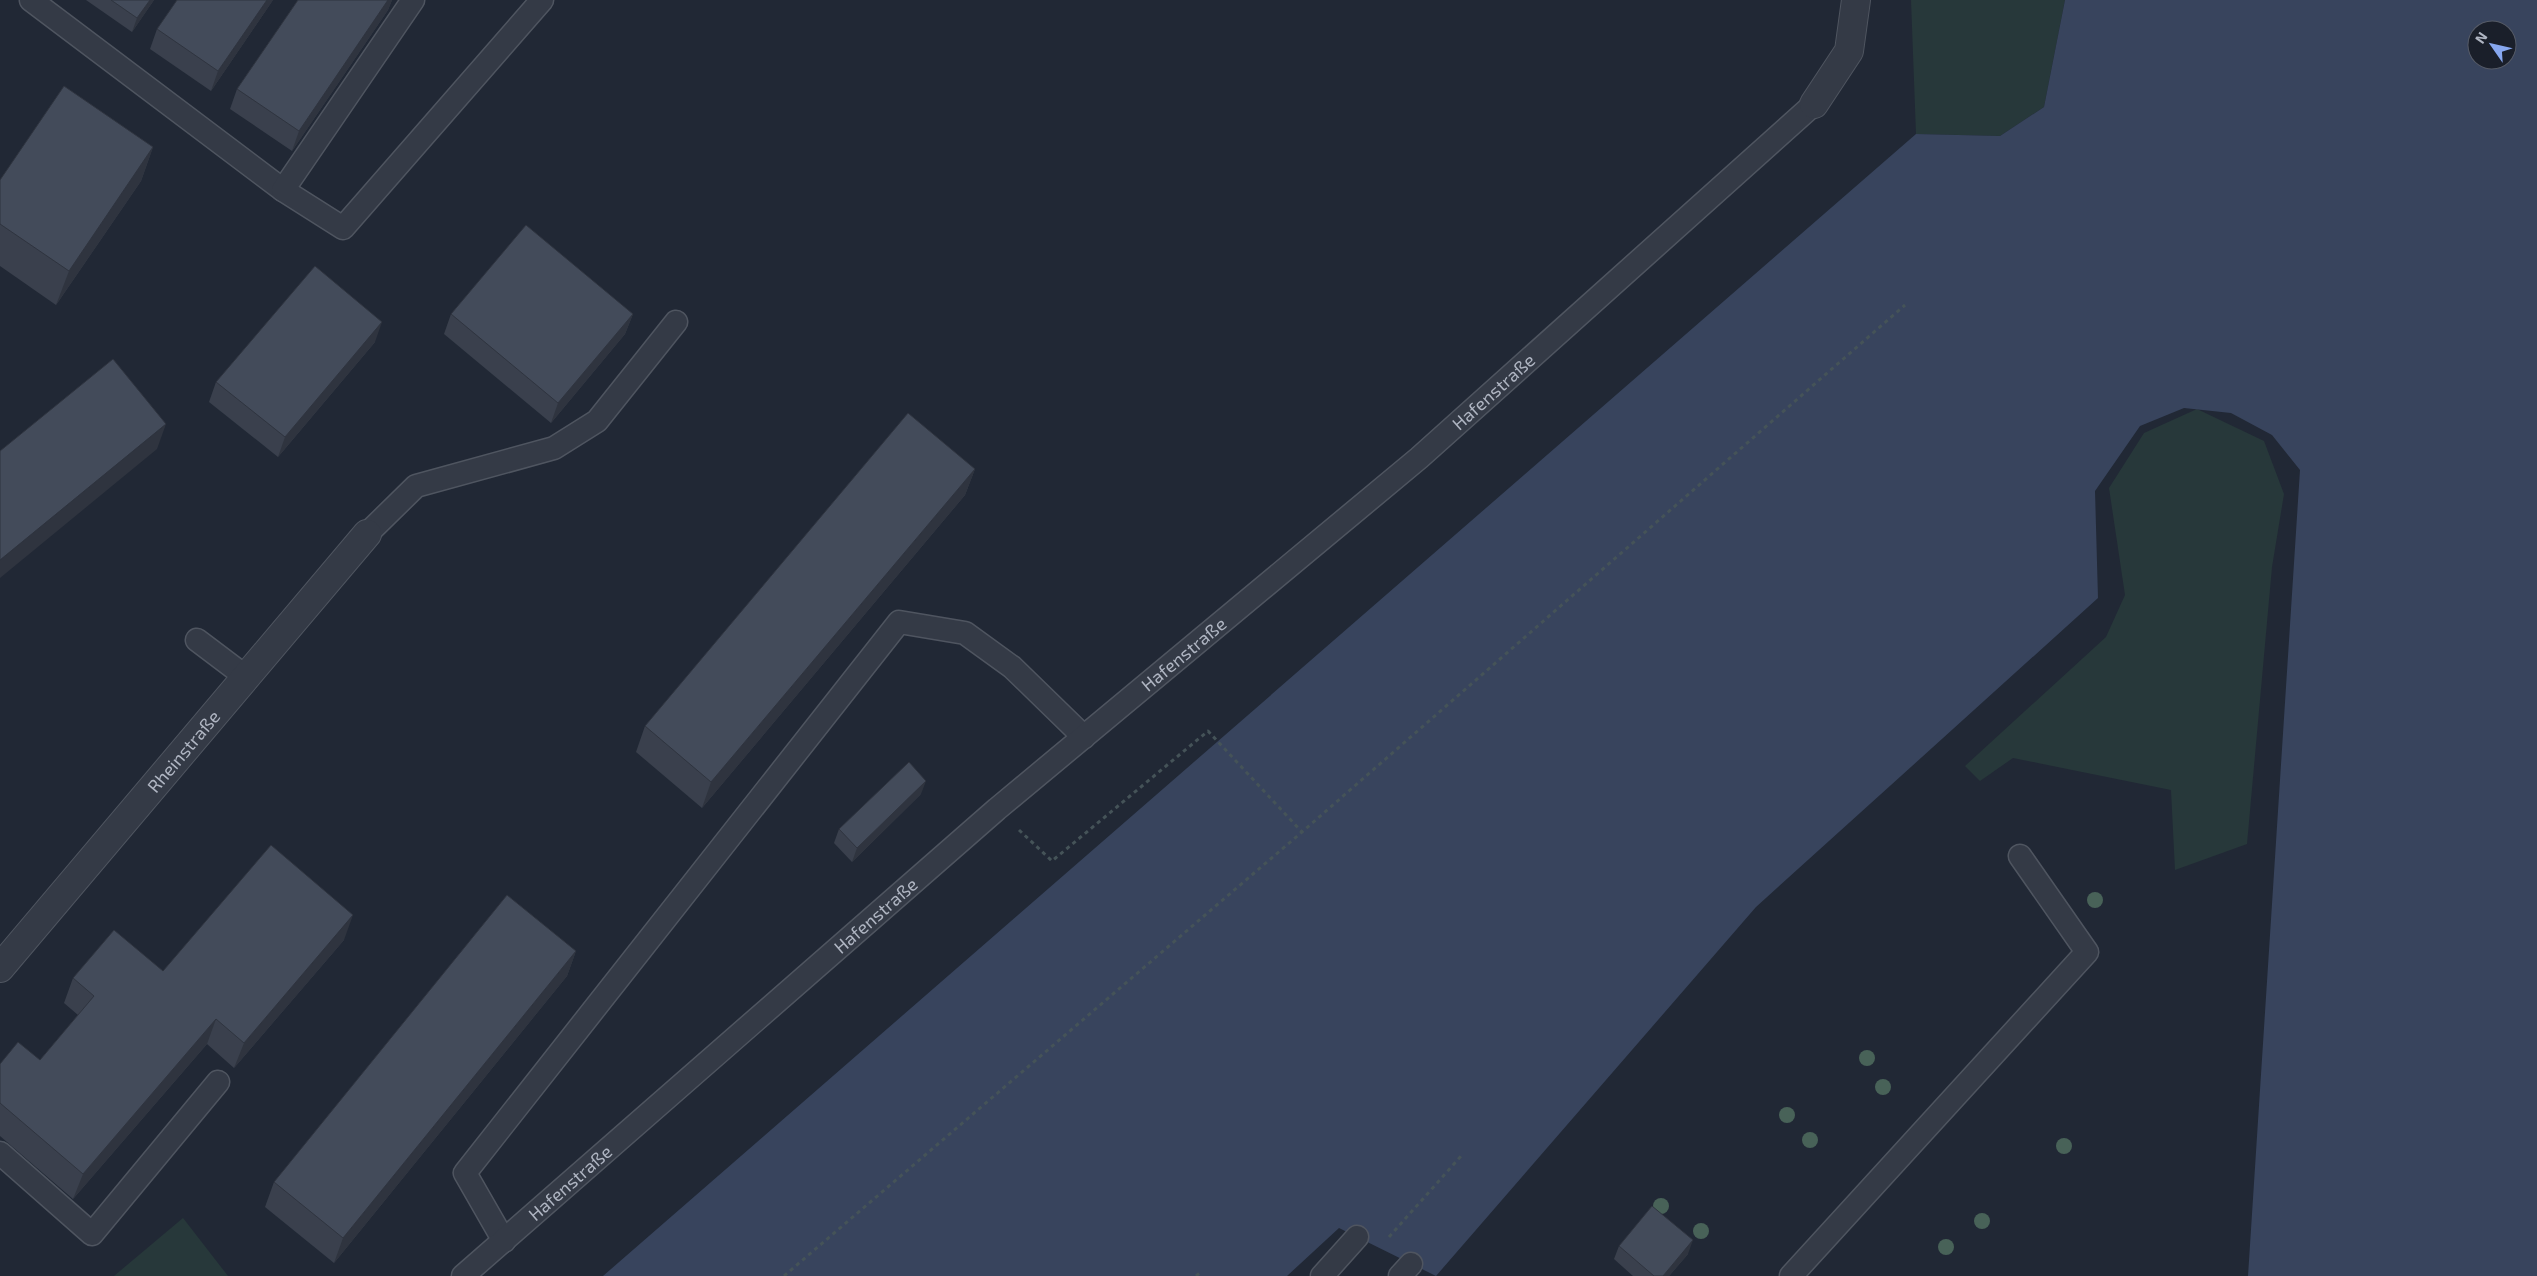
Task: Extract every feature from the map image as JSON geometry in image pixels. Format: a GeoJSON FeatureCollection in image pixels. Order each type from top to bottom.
{"type":"FeatureCollection","features":[{"type":"Feature","properties":{"kind":"street","name":"Hafenstraße"},"geometry":{"type":"LineString","coordinates":[[1814,104],[1849,51],[1856,0]]}},
{"type":"Feature","properties":{"kind":"street","name":"Rheinstraße"},"geometry":{"type":"LineString","coordinates":[[0,968],[367,534]]}},
{"type":"Feature","properties":{"kind":"lane"},"geometry":{"type":"LineString","coordinates":[[31,0],[284,190],[343,228],[542,0]]}},
{"type":"Feature","properties":{"kind":"lane"},"geometry":{"type":"LineString","coordinates":[[284,190],[413,0]]}},
{"type":"Feature","properties":{"kind":"lane","name":"Hafenstraße"},"geometry":{"type":"LineString","coordinates":[[463,1276],[982,822],[1419,458],[1814,104]]}},
{"type":"Feature","properties":{"kind":"lane"},"geometry":{"type":"LineString","coordinates":[[367,534],[416,486],[554,448],[597,421],[676,322]]}},
{"type":"Feature","properties":{"kind":"lane"},"geometry":{"type":"LineString","coordinates":[[504,1240],[465,1173],[899,622],[965,633],[1012,667],[1084,737]]}},
{"type":"Feature","properties":{"kind":"lane"},"geometry":{"type":"LineString","coordinates":[[197,640],[246,677]]}},
{"type":"Feature","properties":{"kind":"lane"},"geometry":{"type":"LineString","coordinates":[[1791,1276],[2088,952],[2020,856]]}},
{"type":"Feature","properties":{"kind":"lane"},"geometry":{"type":"LineString","coordinates":[[0,1153],[92,1234],[218,1082]]}},
{"type":"Feature","properties":{"kind":"lane"},"geometry":{"type":"LineString","coordinates":[[1322,1276],[1357,1237]]}},
{"type":"Feature","properties":{"kind":"path"},"geometry":{"type":"LineString","coordinates":[[784,1276],[1302,832],[1906,304]]}},
{"type":"Feature","properties":{"kind":"path"},"geometry":{"type":"LineString","coordinates":[[1031,840],[1052,862],[1208,731],[1302,832]]}},
{"type":"Feature","properties":{"kind":"path"},"geometry":{"type":"LineString","coordinates":[[1386,1240],[1462,1155]]}},
{"type":"Feature","properties":{"kind":"path"},"geometry":{"type":"LineString","coordinates":[[1196,1276],[1201,1272]]}},
{"type":"Feature","properties":{"kind":"shaded area"},"geometry":{"type":"Polygon","coordinates":[[[1911,0],[2065,0],[2044,107],[2000,136],[1916,134],[1911,0]]]}},
{"type":"Feature","properties":{"kind":"shaded area"},"geometry":{"type":"Polygon","coordinates":[[[2197,409],[2264,441],[2284,494],[2272,567],[2247,844],[2175,870],[2171,790],[2013,758],[1980,781],[1965,766],[2106,637],[2125,595],[2109,488],[2144,433],[2197,409]]]}},
{"type":"Feature","properties":{"kind":"shaded area"},"geometry":{"type":"Polygon","coordinates":[[[183,1218],[228,1276],[114,1276],[183,1218]]]}},
{"type":"Feature","properties":{"kind":"water"},"geometry":{"type":"Polygon","coordinates":[[[2065,0],[2537,0],[2537,1276],[2248,1276],[2300,470],[2272,435],[2231,413],[2184,408],[2140,426],[2095,491],[2098,598],[1756,907],[1436,1276],[1339,1228],[1287,1276],[603,1276],[1916,134],[2000,136],[2044,107],[2065,0]]]}},
{"type":"Feature","properties":{"kind":"building"},"geometry":{"type":"Polygon","coordinates":[[[111,0],[150,0],[137,18],[111,0]]]}},
{"type":"Feature","properties":{"kind":"building"},"geometry":{"type":"Polygon","coordinates":[[[177,0],[267,0],[218,71],[157,29],[177,0]]]}},
{"type":"Feature","properties":{"kind":"building"},"geometry":{"type":"Polygon","coordinates":[[[298,0],[388,0],[299,131],[237,89],[298,0]]]}},
{"type":"Feature","properties":{"kind":"building"},"geometry":{"type":"Polygon","coordinates":[[[64,86],[153,147],[69,271],[0,224],[0,180],[64,86]]]}},
{"type":"Feature","properties":{"kind":"building"},"geometry":{"type":"Polygon","coordinates":[[[526,225],[633,314],[558,403],[451,314],[526,225]]]}},
{"type":"Feature","properties":{"kind":"building"},"geometry":{"type":"Polygon","coordinates":[[[315,266],[382,322],[285,437],[216,382],[315,266]]]}},
{"type":"Feature","properties":{"kind":"building"},"geometry":{"type":"Polygon","coordinates":[[[113,359],[166,424],[0,560],[0,451],[113,359]]]}},
{"type":"Feature","properties":{"kind":"building"},"geometry":{"type":"Polygon","coordinates":[[[908,413],[975,469],[711,782],[645,726],[908,413]]]}},
{"type":"Feature","properties":{"kind":"building"},"geometry":{"type":"Polygon","coordinates":[[[909,762],[926,781],[857,848],[839,829],[909,762]]]}},
{"type":"Feature","properties":{"kind":"building"},"geometry":{"type":"Polygon","coordinates":[[[271,845],[353,915],[244,1043],[216,1019],[83,1174],[0,1103],[0,1064],[18,1042],[40,1060],[94,996],[73,978],[114,930],[163,971],[271,845]]]}},
{"type":"Feature","properties":{"kind":"building"},"geometry":{"type":"Polygon","coordinates":[[[507,895],[576,951],[343,1238],[274,1182],[507,895]]]}},
{"type":"Feature","properties":{"kind":"building"},"geometry":{"type":"Polygon","coordinates":[[[1652,1206],[1693,1240],[1663,1276],[1654,1276],[1619,1246],[1652,1206]]]}}]}
